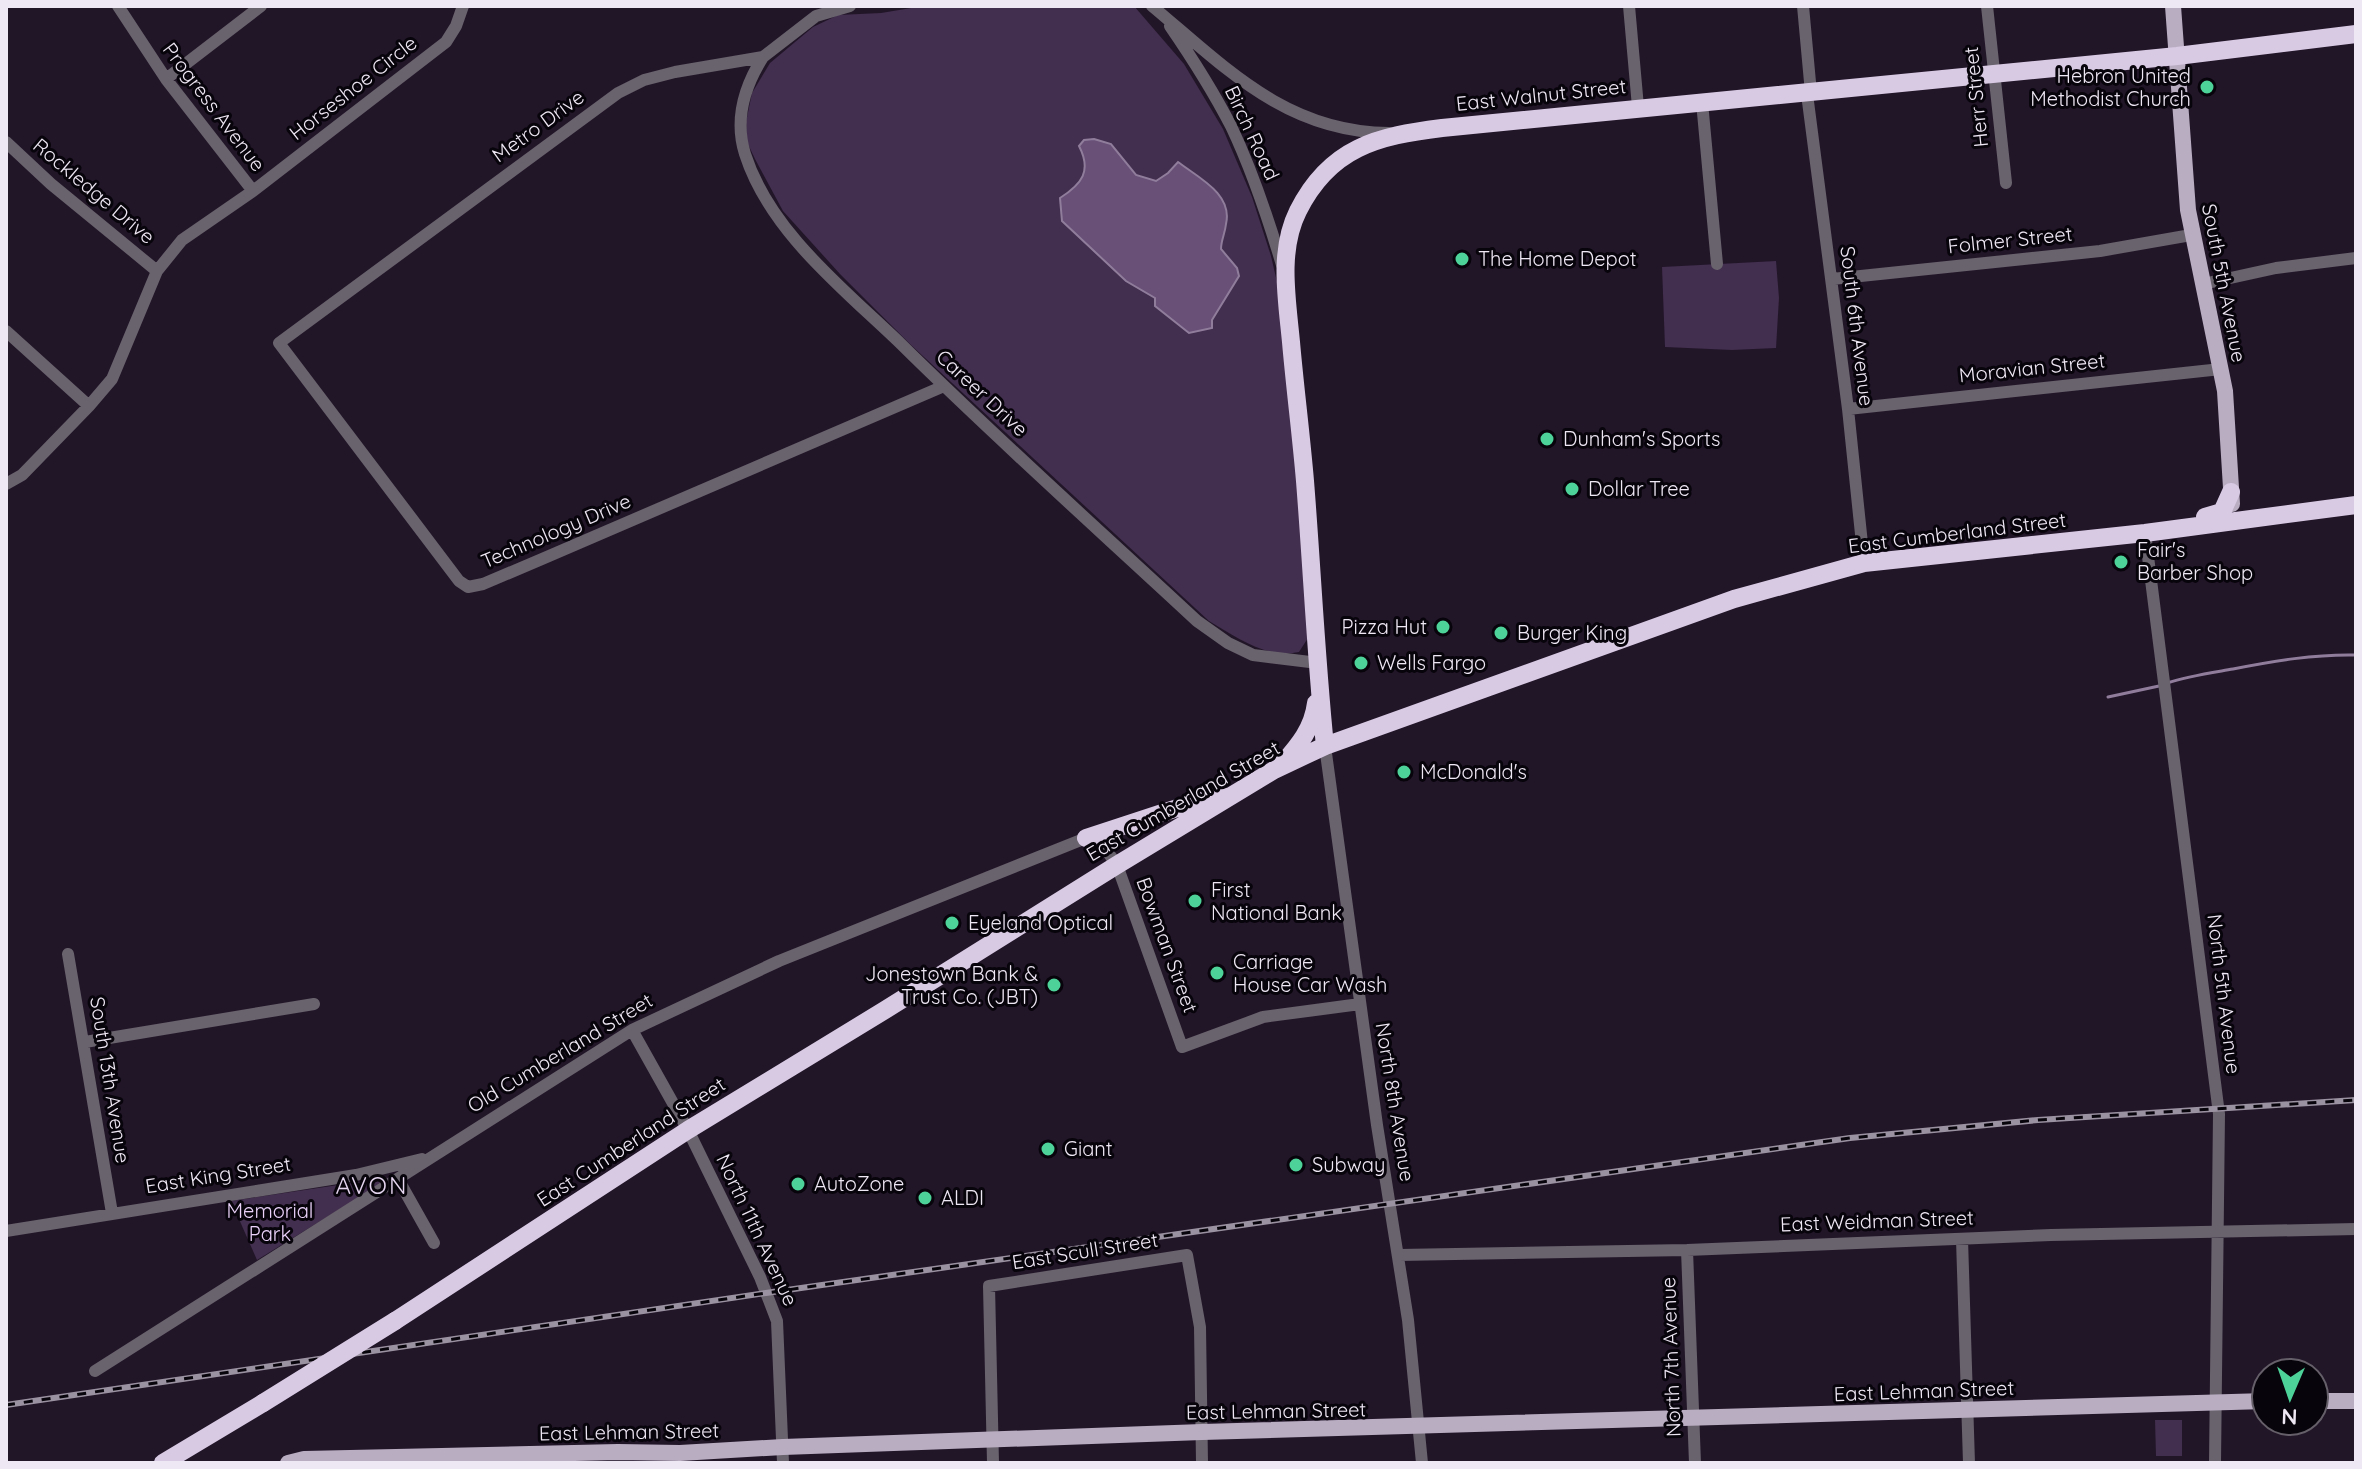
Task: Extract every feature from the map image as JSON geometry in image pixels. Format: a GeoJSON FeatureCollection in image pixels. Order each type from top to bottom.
{"type":"FeatureCollection","features":[{"type":"Feature","properties":{"kind":"highway","name":"East Walnut Street"},"geometry":{"type":"LineString","coordinates":[[1325,746],[1305,477],[1285,275],[1289,238],[1297,213],[1317,182],[1352,150],[1377,138],[1400,133],[1638,107],[1809,94],[2177,56],[2356,34]]}},
{"type":"Feature","properties":{"kind":"highway"},"geometry":{"type":"LineString","coordinates":[[2145,533],[2155,524],[2215,516],[2222,512],[2231,492]]}},
{"type":"Feature","properties":{"kind":"highway","name":"East Cumberland Street"},"geometry":{"type":"LineString","coordinates":[[163,1463],[395,1321],[688,1130],[1117,865],[1274,770],[1325,746],[1734,599],[1864,563],[2145,533],[2356,505]]}},
{"type":"Feature","properties":{"kind":"highway"},"geometry":{"type":"LineString","coordinates":[[1274,770],[1299,745],[1311,726],[1319,688]]}},
{"type":"Feature","properties":{"kind":"highway"},"geometry":{"type":"LineString","coordinates":[[1086,838],[1253,783]]}},
{"type":"Feature","properties":{"kind":"main road","name":"South 5th Avenue"},"geometry":{"type":"LineString","coordinates":[[2173,6],[2191,235],[2221,369],[2232,521]]}},
{"type":"Feature","properties":{"kind":"main road","name":"East Lehman Street"},"geometry":{"type":"LineString","coordinates":[[288,1463],[304,1459],[618,1452],[783,1455],[993,1440],[1202,1432],[1694,1420],[2250,1401]]}},
{"type":"Feature","properties":{"kind":"main road"},"geometry":{"type":"LineString","coordinates":[[2330,1401],[2356,1401]]}},
{"type":"Feature","properties":{"kind":"street","name":"Progress Avenue"},"geometry":{"type":"LineString","coordinates":[[118,6],[166,79],[253,191]]}},
{"type":"Feature","properties":{"kind":"street"},"geometry":{"type":"LineString","coordinates":[[166,79],[261,6]]}},
{"type":"Feature","properties":{"kind":"street","name":"Horseshoe Circle"},"geometry":{"type":"LineString","coordinates":[[253,191],[446,42],[463,6]]}},
{"type":"Feature","properties":{"kind":"street","name":"Metro Drive"},"geometry":{"type":"LineString","coordinates":[[279,343],[618,93],[644,80],[675,72],[763,57],[816,16],[850,6]]}},
{"type":"Feature","properties":{"kind":"street","name":"Birch Road"},"geometry":{"type":"LineString","coordinates":[[1152,6],[1252,89],[1281,107],[1363,133],[1400,133]]}},
{"type":"Feature","properties":{"kind":"street"},"geometry":{"type":"LineString","coordinates":[[1629,6],[1638,107]]}},
{"type":"Feature","properties":{"kind":"street","name":"South 6th Avenue"},"geometry":{"type":"LineString","coordinates":[[1803,6],[1809,94],[1864,563]]}},
{"type":"Feature","properties":{"kind":"street","name":"Herr Street"},"geometry":{"type":"LineString","coordinates":[[1987,6],[2006,183]]}},
{"type":"Feature","properties":{"kind":"street","name":"Birch Road"},"geometry":{"type":"LineString","coordinates":[[1164,16],[1232,128],[1258,193],[1285,275]]}},
{"type":"Feature","properties":{"kind":"street","name":"Career Drive"},"geometry":{"type":"LineString","coordinates":[[763,57],[750,77],[740,119],[740,134],[746,156],[763,193],[808,253],[944,386],[1197,621],[1228,643],[1253,655],[1318,663]]}},
{"type":"Feature","properties":{"kind":"street"},"geometry":{"type":"LineString","coordinates":[[1702,102],[1717,264]]}},
{"type":"Feature","properties":{"kind":"street","name":"Rockledge Drive"},"geometry":{"type":"LineString","coordinates":[[6,142],[51,184],[157,271]]}},
{"type":"Feature","properties":{"kind":"street"},"geometry":{"type":"LineString","coordinates":[[6,484],[22,475],[112,379],[157,271],[182,240],[253,191]]}},
{"type":"Feature","properties":{"kind":"street","name":"Folmer Street"},"geometry":{"type":"LineString","coordinates":[[1832,279],[2100,251],[2191,235]]}},
{"type":"Feature","properties":{"kind":"street"},"geometry":{"type":"LineString","coordinates":[[2203,284],[2276,268],[2356,258]]}},
{"type":"Feature","properties":{"kind":"street"},"geometry":{"type":"LineString","coordinates":[[6,331],[89,406]]}},
{"type":"Feature","properties":{"kind":"street","name":"Technology Drive"},"geometry":{"type":"LineString","coordinates":[[279,343],[459,581],[468,587],[483,584],[944,386]]}},
{"type":"Feature","properties":{"kind":"street","name":"Moravian Street"},"geometry":{"type":"LineString","coordinates":[[1848,409],[2221,369]]}},
{"type":"Feature","properties":{"kind":"street","name":"North 5th Avenue"},"geometry":{"type":"LineString","coordinates":[[2145,533],[2219,1114],[2215,1463]]}},
{"type":"Feature","properties":{"kind":"street","name":"North 8th Avenue"},"geometry":{"type":"LineString","coordinates":[[1325,746],[1360,1004],[1399,1255],[1422,1463]]}},
{"type":"Feature","properties":{"kind":"street"},"geometry":{"type":"LineString","coordinates":[[1086,838],[1099,840],[1117,865]]}},
{"type":"Feature","properties":{"kind":"street","name":"Old Cumberland Street"},"geometry":{"type":"LineString","coordinates":[[95,1371],[632,1030],[779,961],[1086,838]]}},
{"type":"Feature","properties":{"kind":"street","name":"Bowman Street"},"geometry":{"type":"LineString","coordinates":[[1117,865],[1182,1047],[1263,1017],[1360,1004]]}},
{"type":"Feature","properties":{"kind":"street","name":"South 13th Avenue"},"geometry":{"type":"LineString","coordinates":[[68,954],[112,1213]]}},
{"type":"Feature","properties":{"kind":"street"},"geometry":{"type":"LineString","coordinates":[[85,1042],[314,1004]]}},
{"type":"Feature","properties":{"kind":"street","name":"North 11th Avenue"},"geometry":{"type":"LineString","coordinates":[[632,1030],[688,1130],[760,1277],[777,1321],[783,1455]]}},
{"type":"Feature","properties":{"kind":"street","name":"East King Street"},"geometry":{"type":"LineString","coordinates":[[6,1231],[356,1175],[436,1153]]}},
{"type":"Feature","properties":{"kind":"street"},"geometry":{"type":"LineString","coordinates":[[398,1179],[434,1243]]}},
{"type":"Feature","properties":{"kind":"street","name":"East Weidman Street"},"geometry":{"type":"LineString","coordinates":[[1399,1255],[1687,1250],[2356,1229]]}},
{"type":"Feature","properties":{"kind":"street"},"geometry":{"type":"LineString","coordinates":[[1962,1239],[1969,1463]]}},
{"type":"Feature","properties":{"kind":"street","name":"North 7th Avenue"},"geometry":{"type":"LineString","coordinates":[[1687,1250],[1695,1463]]}},
{"type":"Feature","properties":{"kind":"street","name":"East Scull Street"},"geometry":{"type":"LineString","coordinates":[[993,1440],[989,1286],[1187,1255],[1200,1327],[1202,1432]]}},
{"type":"Feature","properties":{"kind":"street"},"geometry":{"type":"LineString","coordinates":[[1202,1432],[1202,1463]]}},
{"type":"Feature","properties":{"kind":"street"},"geometry":{"type":"LineString","coordinates":[[993,1440],[993,1463]]}},
{"type":"Feature","properties":{"kind":"green space"},"geometry":{"type":"Polygon","coordinates":[[[923,6],[1134,6],[1184,64],[1223,129],[1252,197],[1277,282],[1307,575],[1308,638],[1299,652],[1263,649],[1209,621],[911,345],[783,211],[747,142],[746,122],[752,93],[770,63],[813,27],[838,15],[881,13],[923,6]]]}},
{"type":"Feature","properties":{"kind":"green space"},"geometry":{"type":"Polygon","coordinates":[[[1776,261],[1779,298],[1776,348],[1665,347],[1662,267],[1776,261]]]}},
{"type":"Feature","properties":{"kind":"green space","name":"Memorial Park"},"geometry":{"type":"Polygon","coordinates":[[[392,1177],[257,1260],[231,1201],[392,1177]]]}},
{"type":"Feature","properties":{"kind":"green space"},"geometry":{"type":"Polygon","coordinates":[[[2155,1420],[2182,1420],[2182,1456],[2156,1456],[2155,1420]]]}},
{"type":"Feature","properties":{"kind":"shaded area"},"geometry":{"type":"Polygon","coordinates":[[[1094,139],[1111,144],[1136,175],[1156,181],[1178,162],[1219,195],[1227,213],[1221,249],[1237,268],[1239,276],[1212,320],[1212,328],[1189,333],[1155,306],[1155,298],[1126,281],[1062,221],[1060,198],[1079,182],[1085,170],[1079,146],[1084,140],[1094,139]]]}},
{"type":"Feature","properties":{"kind":"waterway"},"geometry":{"type":"LineString","coordinates":[[2167,683],[2279,661],[2356,655]]}},
{"type":"Feature","properties":{"kind":"waterway"},"geometry":{"type":"LineString","coordinates":[[2108,697],[2159,686]]}},
{"type":"Feature","properties":{"kind":"railway"},"geometry":{"type":"LineString","coordinates":[[6,1405],[1850,1138],[2038,1120],[2356,1100]]}},
{"type":"Feature","properties":{"kind":"place","name":"Hebron United Methodist Church"},"geometry":{"type":"Point","coordinates":[2207,87]}},
{"type":"Feature","properties":{"kind":"place","name":"The Home Depot"},"geometry":{"type":"Point","coordinates":[1462,259]}},
{"type":"Feature","properties":{"kind":"place","name":"Dunham's Sports"},"geometry":{"type":"Point","coordinates":[1547,439]}},
{"type":"Feature","properties":{"kind":"place","name":"Dollar Tree"},"geometry":{"type":"Point","coordinates":[1572,489]}},
{"type":"Feature","properties":{"kind":"place","name":"Fair's Barber Shop"},"geometry":{"type":"Point","coordinates":[2121,562]}},
{"type":"Feature","properties":{"kind":"place","name":"Pizza Hut"},"geometry":{"type":"Point","coordinates":[1443,627]}},
{"type":"Feature","properties":{"kind":"place","name":"Burger King"},"geometry":{"type":"Point","coordinates":[1501,633]}},
{"type":"Feature","properties":{"kind":"place","name":"Wells Fargo"},"geometry":{"type":"Point","coordinates":[1361,663]}},
{"type":"Feature","properties":{"kind":"place","name":"McDonald's"},"geometry":{"type":"Point","coordinates":[1404,772]}},
{"type":"Feature","properties":{"kind":"place","name":"First National Bank"},"geometry":{"type":"Point","coordinates":[1195,901]}},
{"type":"Feature","properties":{"kind":"place","name":"Eyeland Optical"},"geometry":{"type":"Point","coordinates":[952,923]}},
{"type":"Feature","properties":{"kind":"place","name":"Carriage House Car Wash"},"geometry":{"type":"Point","coordinates":[1217,973]}},
{"type":"Feature","properties":{"kind":"place","name":"Jonestown Bank & Trust Co. (JBT)"},"geometry":{"type":"Point","coordinates":[1054,985]}},
{"type":"Feature","properties":{"kind":"place","name":"Giant"},"geometry":{"type":"Point","coordinates":[1048,1149]}},
{"type":"Feature","properties":{"kind":"place","name":"Subway"},"geometry":{"type":"Point","coordinates":[1296,1165]}},
{"type":"Feature","properties":{"kind":"place","name":"AutoZone"},"geometry":{"type":"Point","coordinates":[798,1184]}},
{"type":"Feature","properties":{"kind":"place","name":"ALDI"},"geometry":{"type":"Point","coordinates":[925,1198]}},
{"type":"Feature","properties":{"kind":"district","name":"AVON"},"geometry":{"type":"Point","coordinates":[372,1186]}}]}
